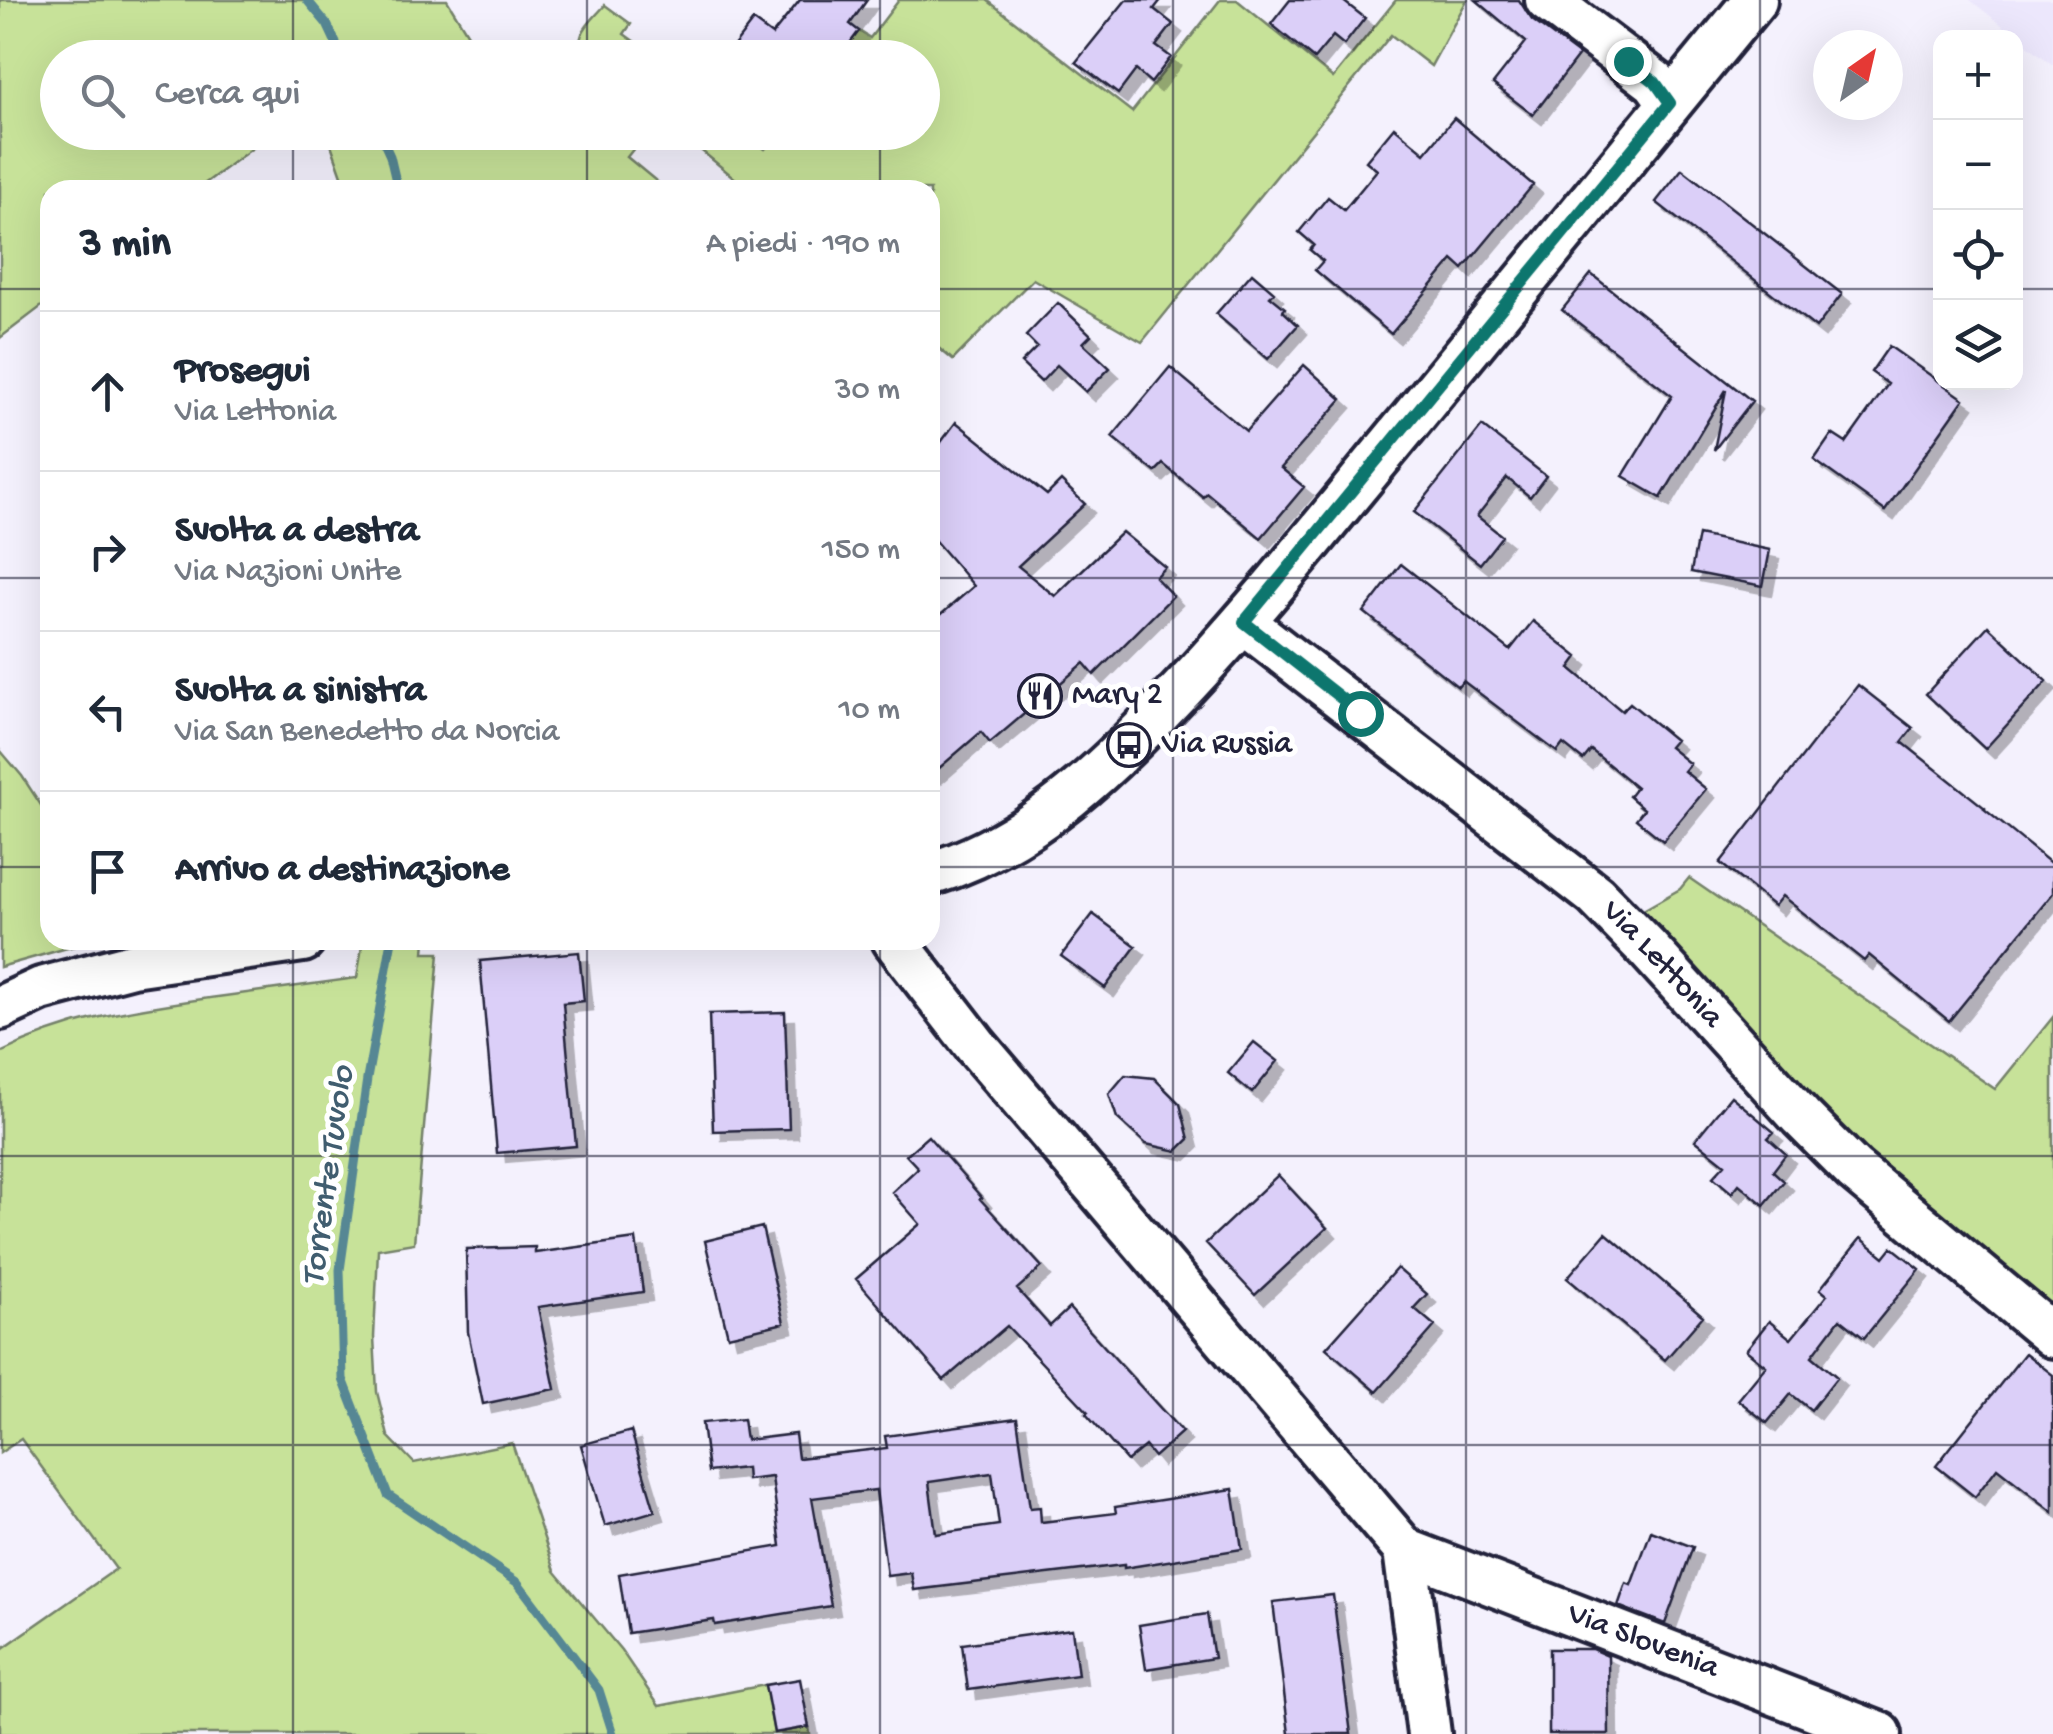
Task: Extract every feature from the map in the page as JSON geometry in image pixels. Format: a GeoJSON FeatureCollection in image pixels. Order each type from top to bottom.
{"type":"FeatureCollection","features":[{"type":"Feature","properties":{"kind":"street"},"geometry":{"type":"LineString","coordinates":[[1547,0],[1655,82],[1670,103]]}},
{"type":"Feature","properties":{"kind":"street"},"geometry":{"type":"LineString","coordinates":[[940,871],[1039,822],[1129,745],[1244,622],[1755,0]]}},
{"type":"Feature","properties":{"kind":"street","name":"Via Lettonia"},"geometry":{"type":"LineString","coordinates":[[1244,622],[1595,894],[1854,1170],[2053,1336]]}},
{"type":"Feature","properties":{"kind":"street"},"geometry":{"type":"LineString","coordinates":[[0,1008],[41,989],[132,964],[232,950]]}},
{"type":"Feature","properties":{"kind":"street"},"geometry":{"type":"LineString","coordinates":[[902,950],[976,1046],[1405,1550],[1429,1734]]}},
{"type":"Feature","properties":{"kind":"street","name":"Via Slovenia"},"geometry":{"type":"LineString","coordinates":[[1405,1550],[1880,1734]]}},
{"type":"Feature","properties":{"kind":"shaded area"},"geometry":{"type":"Polygon","coordinates":[[[1970,0],[2053,0],[2053,65],[2023,42],[2023,30],[2008,30],[1970,0]]]}},
{"type":"Feature","properties":{"kind":"green space"},"geometry":{"type":"Polygon","coordinates":[[[0,0],[447,0],[472,40],[40,40],[40,150],[250,150],[210,180],[40,180],[40,308],[0,338],[0,0]]]}},
{"type":"Feature","properties":{"kind":"green space"},"geometry":{"type":"Polygon","coordinates":[[[899,0],[987,0],[1132,112],[1220,0],[1237,0],[1333,78],[1396,0],[1467,0],[1431,66],[1391,35],[1142,342],[1033,279],[953,360],[940,349],[940,180],[737,180],[701,150],[940,150],[940,40],[852,40],[859,31],[870,38],[899,0]]]}},
{"type":"Feature","properties":{"kind":"green space"},"geometry":{"type":"Polygon","coordinates":[[[605,5],[631,24],[624,34],[632,40],[580,40],[605,5]]]}},
{"type":"Feature","properties":{"kind":"green space"},"geometry":{"type":"Polygon","coordinates":[[[333,150],[633,150],[627,157],[655,180],[343,180],[333,150]]]}},
{"type":"Feature","properties":{"kind":"green space"},"geometry":{"type":"Polygon","coordinates":[[[0,750],[40,804],[40,950],[60,950],[0,967],[0,750]]]}},
{"type":"Feature","properties":{"kind":"green space"},"geometry":{"type":"Polygon","coordinates":[[[1689,878],[1995,1089],[2053,1017],[2053,1315],[1799,1097],[1717,992],[1665,947],[1636,914],[1680,889],[1689,878]]]}},
{"type":"Feature","properties":{"kind":"green space"},"geometry":{"type":"Polygon","coordinates":[[[361,950],[439,953],[414,1243],[378,1249],[374,1337],[377,1392],[388,1436],[414,1463],[512,1443],[555,1571],[621,1650],[659,1706],[765,1685],[774,1733],[809,1727],[810,1734],[0,1734],[0,1645],[3,1648],[116,1569],[21,1439],[0,1453],[0,1053],[52,1031],[129,1011],[357,978],[361,950]]]}},
{"type":"Feature","properties":{"kind":"building"},"geometry":{"type":"Polygon","coordinates":[[[800,0],[867,0],[850,24],[859,31],[852,40],[738,40],[753,21],[772,35],[800,0]]]}},
{"type":"Feature","properties":{"kind":"building"},"geometry":{"type":"Polygon","coordinates":[[[1126,0],[1161,0],[1154,9],[1173,24],[1156,46],[1171,57],[1151,83],[1136,70],[1118,94],[1076,62],[1126,0]]]}},
{"type":"Feature","properties":{"kind":"building"},"geometry":{"type":"Polygon","coordinates":[[[1290,0],[1342,0],[1365,18],[1344,45],[1333,36],[1314,59],[1271,24],[1290,0]]]}},
{"type":"Feature","properties":{"kind":"building"},"geometry":{"type":"Polygon","coordinates":[[[1476,0],[1519,0],[1532,20],[1579,55],[1533,115],[1493,84],[1526,42],[1476,0]]]}},
{"type":"Feature","properties":{"kind":"building"},"geometry":{"type":"Polygon","coordinates":[[[1454,118],[1533,185],[1463,269],[1453,260],[1391,334],[1315,270],[1323,261],[1310,250],[1314,245],[1299,232],[1328,197],[1344,210],[1377,170],[1366,161],[1394,127],[1425,153],[1454,118]]]}},
{"type":"Feature","properties":{"kind":"building"},"geometry":{"type":"Polygon","coordinates":[[[1682,169],[1842,294],[1816,328],[1656,202],[1682,169]]]}},
{"type":"Feature","properties":{"kind":"building"},"geometry":{"type":"Polygon","coordinates":[[[1252,273],[1274,292],[1270,296],[1298,325],[1268,359],[1216,314],[1252,273]]]}},
{"type":"Feature","properties":{"kind":"building"},"geometry":{"type":"Polygon","coordinates":[[[1591,274],[1752,401],[1714,450],[1726,390],[1661,498],[1623,476],[1672,396],[1562,310],[1591,274]]]}},
{"type":"Feature","properties":{"kind":"building"},"geometry":{"type":"Polygon","coordinates":[[[1058,303],[1091,335],[1083,343],[1110,368],[1086,392],[1057,365],[1041,382],[1021,363],[1037,347],[1026,336],[1058,303]]]}},
{"type":"Feature","properties":{"kind":"building"},"geometry":{"type":"Polygon","coordinates":[[[1889,346],[1933,377],[1933,390],[1951,390],[1964,399],[1885,511],[1814,460],[1832,434],[1846,443],[1888,384],[1871,372],[1889,346]]]}},
{"type":"Feature","properties":{"kind":"building"},"geometry":{"type":"Polygon","coordinates":[[[1304,365],[1342,399],[1281,468],[1304,487],[1261,538],[1207,493],[1203,497],[1163,464],[1155,472],[1112,437],[1170,367],[1246,431],[1304,365]]]}},
{"type":"Feature","properties":{"kind":"building"},"geometry":{"type":"Polygon","coordinates":[[[956,422],[1047,495],[1061,481],[1085,504],[1018,566],[1055,596],[1122,532],[1165,567],[1155,577],[1173,596],[1094,675],[1084,663],[990,743],[981,732],[940,767],[940,615],[974,586],[940,547],[940,444],[956,422]]]}},
{"type":"Feature","properties":{"kind":"building"},"geometry":{"type":"Polygon","coordinates":[[[1482,426],[1546,476],[1530,497],[1507,478],[1477,516],[1502,536],[1480,564],[1414,512],[1482,426]]]}},
{"type":"Feature","properties":{"kind":"building"},"geometry":{"type":"Polygon","coordinates":[[[1698,535],[1770,550],[1763,586],[1691,572],[1698,535]]]}},
{"type":"Feature","properties":{"kind":"building"},"geometry":{"type":"Polygon","coordinates":[[[1401,564],[1510,650],[1533,621],[1578,657],[1570,668],[1622,711],[1630,703],[1675,740],[1669,747],[1690,764],[1684,771],[1706,789],[1663,841],[1636,819],[1644,809],[1629,796],[1636,787],[1591,750],[1583,760],[1563,744],[1557,752],[1463,681],[1458,687],[1364,612],[1401,564]]]}},
{"type":"Feature","properties":{"kind":"building"},"geometry":{"type":"Polygon","coordinates":[[[1988,626],[2047,681],[1985,749],[1926,694],[1988,626]]]}},
{"type":"Feature","properties":{"kind":"building"},"geometry":{"type":"Polygon","coordinates":[[[1858,685],[1913,728],[1902,742],[2053,865],[2053,893],[1949,1021],[1869,955],[1864,961],[1782,896],[1774,906],[1720,863],[1858,685]]]}},
{"type":"Feature","properties":{"kind":"building"},"geometry":{"type":"Polygon","coordinates":[[[1093,914],[1136,946],[1105,988],[1061,956],[1093,914]]]}},
{"type":"Feature","properties":{"kind":"building"},"geometry":{"type":"Polygon","coordinates":[[[579,952],[584,1001],[563,1003],[576,1146],[497,1153],[480,961],[579,952]]]}},
{"type":"Feature","properties":{"kind":"building"},"geometry":{"type":"Polygon","coordinates":[[[785,1012],[789,1129],[713,1131],[709,1014],[785,1012]]]}},
{"type":"Feature","properties":{"kind":"building"},"geometry":{"type":"Polygon","coordinates":[[[1254,1042],[1278,1061],[1252,1093],[1228,1073],[1254,1042]]]}},
{"type":"Feature","properties":{"kind":"building"},"geometry":{"type":"Polygon","coordinates":[[[1125,1075],[1154,1078],[1180,1104],[1189,1139],[1177,1151],[1146,1144],[1117,1118],[1109,1094],[1125,1075]]]}},
{"type":"Feature","properties":{"kind":"building"},"geometry":{"type":"Polygon","coordinates":[[[1731,1096],[1774,1132],[1768,1138],[1786,1154],[1773,1171],[1784,1181],[1764,1205],[1739,1184],[1732,1193],[1713,1177],[1725,1164],[1695,1140],[1731,1096]]]}},
{"type":"Feature","properties":{"kind":"building"},"geometry":{"type":"Polygon","coordinates":[[[928,1136],[1042,1267],[1017,1289],[1050,1326],[1069,1308],[1182,1432],[1154,1457],[1145,1446],[1127,1461],[1088,1412],[1007,1326],[944,1380],[856,1279],[920,1224],[892,1192],[918,1168],[906,1155],[928,1136]]]}},
{"type":"Feature","properties":{"kind":"building"},"geometry":{"type":"Polygon","coordinates":[[[1278,1175],[1327,1228],[1255,1295],[1206,1243],[1278,1175]]]}},
{"type":"Feature","properties":{"kind":"building"},"geometry":{"type":"Polygon","coordinates":[[[762,1227],[784,1323],[728,1336],[705,1241],[762,1227]]]}},
{"type":"Feature","properties":{"kind":"building"},"geometry":{"type":"Polygon","coordinates":[[[1606,1233],[1703,1316],[1665,1360],[1567,1278],[1606,1233]]]}},
{"type":"Feature","properties":{"kind":"building"},"geometry":{"type":"Polygon","coordinates":[[[1861,1238],[1884,1257],[1892,1247],[1920,1269],[1864,1338],[1840,1319],[1812,1356],[1837,1377],[1811,1410],[1791,1394],[1767,1423],[1738,1400],[1766,1366],[1746,1350],[1769,1321],[1791,1339],[1827,1295],[1820,1289],[1861,1238]]]}},
{"type":"Feature","properties":{"kind":"building"},"geometry":{"type":"Polygon","coordinates":[[[636,1239],[643,1292],[538,1307],[555,1389],[483,1404],[468,1332],[466,1249],[535,1247],[535,1253],[636,1239]]]}},
{"type":"Feature","properties":{"kind":"building"},"geometry":{"type":"Polygon","coordinates":[[[1397,1268],[1427,1294],[1414,1308],[1435,1326],[1377,1392],[1326,1348],[1397,1268]]]}},
{"type":"Feature","properties":{"kind":"building"},"geometry":{"type":"Polygon","coordinates":[[[2025,1353],[2053,1375],[2053,1512],[1997,1468],[1975,1497],[1936,1466],[2025,1353]]]}},
{"type":"Feature","properties":{"kind":"building"},"geometry":{"type":"Polygon","coordinates":[[[1017,1418],[1030,1508],[1040,1507],[1041,1522],[1116,1513],[1115,1507],[1233,1489],[1242,1549],[1124,1568],[914,1590],[911,1573],[887,1576],[876,1490],[812,1498],[831,1606],[715,1625],[714,1620],[628,1633],[619,1574],[781,1546],[772,1477],[747,1480],[746,1468],[708,1472],[702,1423],[743,1419],[746,1440],[795,1434],[798,1458],[887,1448],[885,1436],[1017,1418]],[[992,1473],[929,1482],[936,1534],[999,1525],[992,1473]]]}},
{"type":"Feature","properties":{"kind":"building"},"geometry":{"type":"Polygon","coordinates":[[[631,1431],[655,1511],[605,1526],[581,1445],[631,1431]]]}},
{"type":"Feature","properties":{"kind":"building"},"geometry":{"type":"Polygon","coordinates":[[[1651,1531],[1693,1547],[1665,1624],[1618,1606],[1626,1583],[1631,1585],[1651,1531]]]}},
{"type":"Feature","properties":{"kind":"building"},"geometry":{"type":"Polygon","coordinates":[[[1333,1595],[1351,1734],[1289,1734],[1273,1602],[1333,1595]]]}},
{"type":"Feature","properties":{"kind":"building"},"geometry":{"type":"Polygon","coordinates":[[[1207,1614],[1214,1658],[1146,1669],[1139,1625],[1207,1614]]]}},
{"type":"Feature","properties":{"kind":"building"},"geometry":{"type":"Polygon","coordinates":[[[1072,1629],[1078,1675],[968,1690],[962,1644],[1072,1629]]]}},
{"type":"Feature","properties":{"kind":"building"},"geometry":{"type":"Polygon","coordinates":[[[1549,1649],[1592,1649],[1608,1656],[1609,1734],[1549,1734],[1549,1649]]]}},
{"type":"Feature","properties":{"kind":"building"},"geometry":{"type":"Polygon","coordinates":[[[800,1679],[809,1727],[774,1733],[765,1685],[800,1679]]]}},
{"type":"Feature","properties":{"kind":"waterway","name":"Torrente Tuvolo"},"geometry":{"type":"LineString","coordinates":[[307,0],[335,40]]}},
{"type":"Feature","properties":{"kind":"waterway","name":"Torrente Tuvolo"},"geometry":{"type":"LineString","coordinates":[[387,150],[396,180]]}},
{"type":"Feature","properties":{"kind":"waterway","name":"Torrente Tuvolo"},"geometry":{"type":"LineString","coordinates":[[390,950],[340,1270],[343,1379],[388,1495],[518,1583],[599,1690],[613,1734]]}},
{"type":"Feature","properties":{"kind":"place","name":"Mary 2"},"geometry":{"type":"Point","coordinates":[1040,696]}},
{"type":"Feature","properties":{"kind":"place","name":"Via Russia"},"geometry":{"type":"Point","coordinates":[1129,745]}},
{"type":"Feature","properties":{"kind":"route"},"geometry":{"type":"LineString","coordinates":[[1360,713],[1244,622],[1670,103],[1655,82],[1628,61]]}}]}
